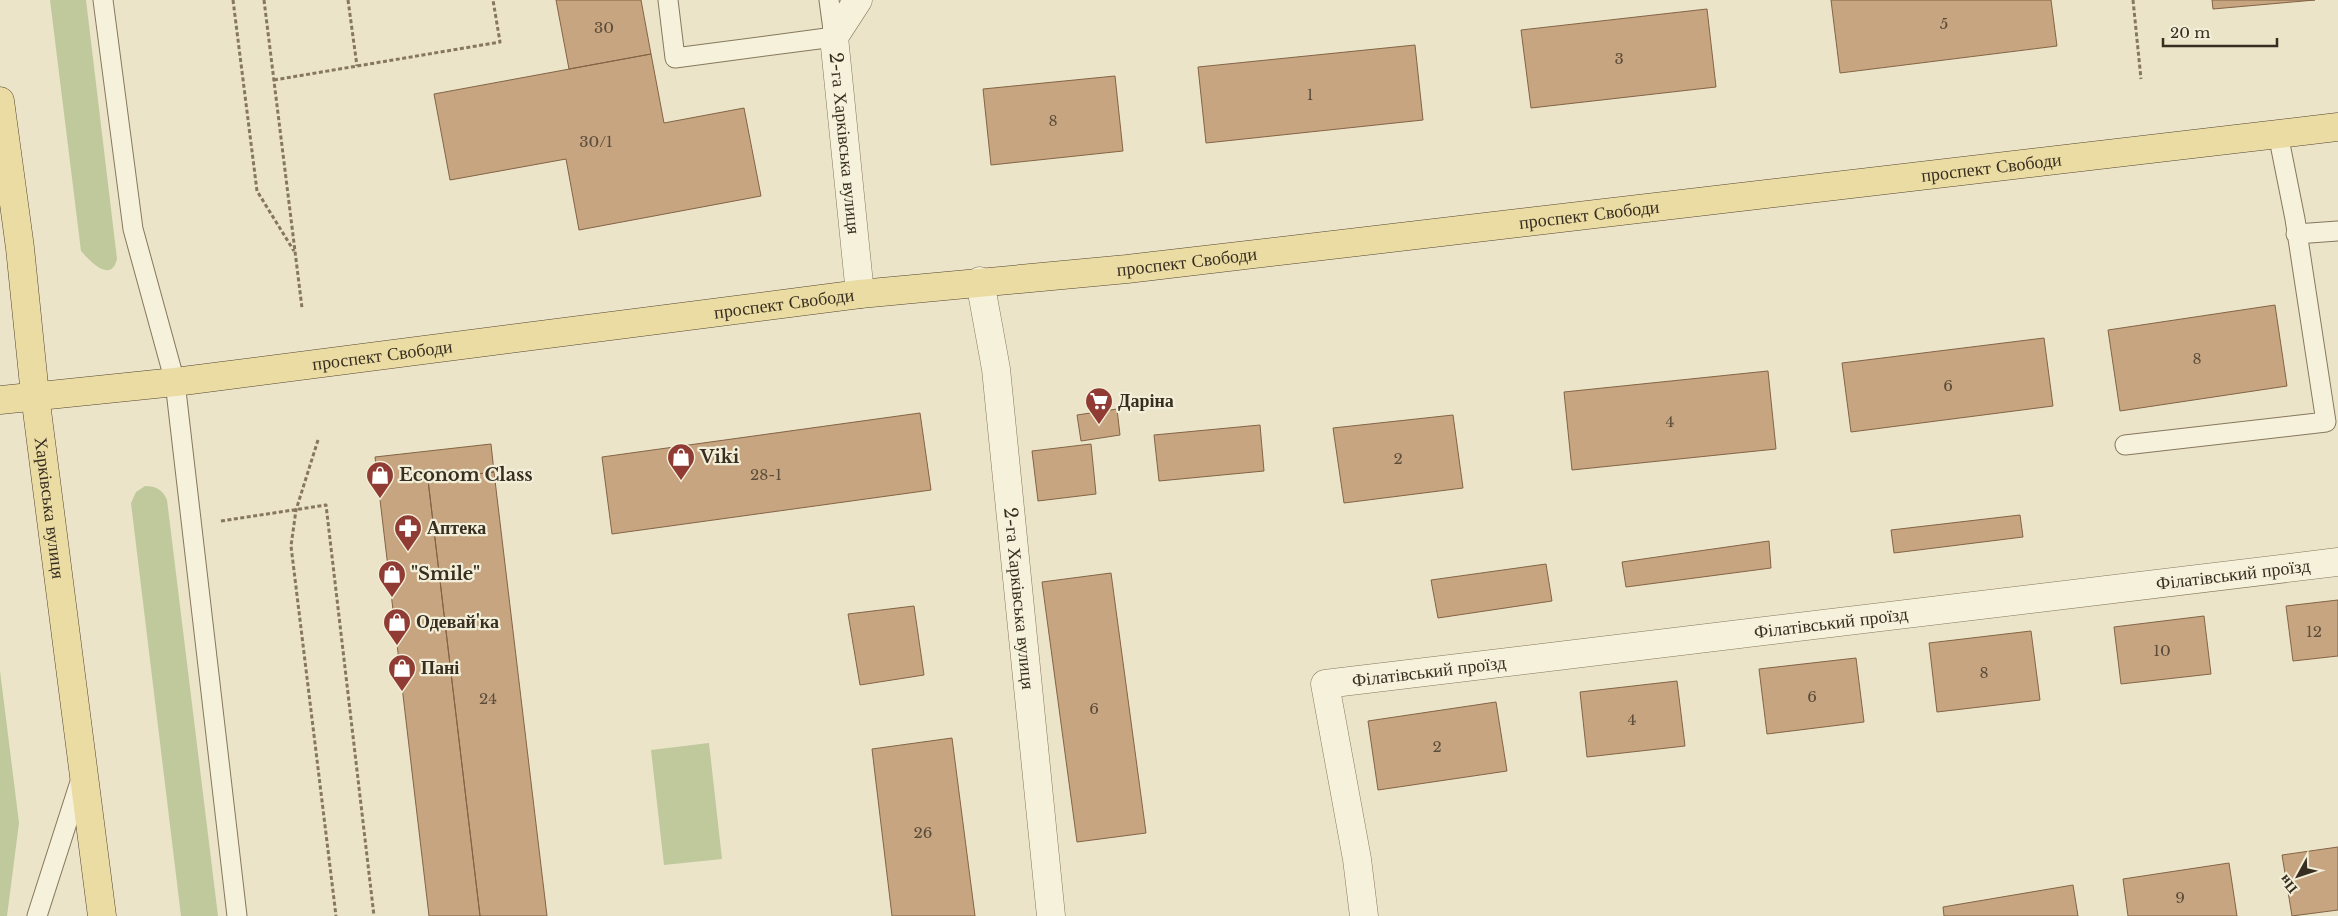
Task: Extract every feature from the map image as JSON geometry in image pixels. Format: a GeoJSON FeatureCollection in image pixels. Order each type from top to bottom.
{"type":"FeatureCollection","features":[{"type":"Feature","properties":{"kind":"main road","name":"Харківська вулиця"},"geometry":{"type":"LineString","coordinates":[[0,101],[20,248],[35,395],[102,916]]}},
{"type":"Feature","properties":{"kind":"main road","name":"проспект Свободи"},"geometry":{"type":"LineString","coordinates":[[0,400],[175,382],[860,294],[1127,268],[2338,127]]}},
{"type":"Feature","properties":{"kind":"street","name":"2-га Харківська вулиця"},"geometry":{"type":"LineString","coordinates":[[858,0],[834,37],[860,294]]}},
{"type":"Feature","properties":{"kind":"street","name":"2-га Харківська вулиця"},"geometry":{"type":"LineString","coordinates":[[980,281],[996,369],[1051,916]]}},
{"type":"Feature","properties":{"kind":"street","name":"Філатівський проїзд"},"geometry":{"type":"LineString","coordinates":[[1364,916],[1356,859],[1325,684],[2338,562]]}},
{"type":"Feature","properties":{"kind":"lane"},"geometry":{"type":"LineString","coordinates":[[103,0],[133,229],[175,382],[237,916]]}},
{"type":"Feature","properties":{"kind":"lane"},"geometry":{"type":"LineString","coordinates":[[668,0],[674,58],[834,37],[829,0]]}},
{"type":"Feature","properties":{"kind":"lane"},"geometry":{"type":"LineString","coordinates":[[2125,445],[2326,422],[2278,134]]}},
{"type":"Feature","properties":{"kind":"lane"},"geometry":{"type":"LineString","coordinates":[[2296,234],[2338,232]]}},
{"type":"Feature","properties":{"kind":"lane"},"geometry":{"type":"LineString","coordinates":[[37,916],[84,771]]}},
{"type":"Feature","properties":{"kind":"path"},"geometry":{"type":"LineString","coordinates":[[233,0],[257,191],[296,254]]}},
{"type":"Feature","properties":{"kind":"path"},"geometry":{"type":"LineString","coordinates":[[264,0],[302,308]]}},
{"type":"Feature","properties":{"kind":"path"},"geometry":{"type":"LineString","coordinates":[[348,0],[357,66]]}},
{"type":"Feature","properties":{"kind":"path"},"geometry":{"type":"LineString","coordinates":[[274,80],[500,42],[493,0]]}},
{"type":"Feature","properties":{"kind":"path"},"geometry":{"type":"LineString","coordinates":[[2133,0],[2141,79]]}},
{"type":"Feature","properties":{"kind":"path"},"geometry":{"type":"LineString","coordinates":[[318,440],[296,510],[291,546],[336,916]]}},
{"type":"Feature","properties":{"kind":"path"},"geometry":{"type":"LineString","coordinates":[[191,526],[326,506],[374,916]]}},
{"type":"Feature","properties":{"kind":"green space"},"geometry":{"type":"Polygon","coordinates":[[[50,0],[86,0],[117,259],[110,270],[105,270],[95,265],[81,251],[50,0]]]}},
{"type":"Feature","properties":{"kind":"green space"},"geometry":{"type":"Polygon","coordinates":[[[145,486],[159,489],[167,500],[218,916],[181,916],[131,503],[136,492],[145,486]]]}},
{"type":"Feature","properties":{"kind":"green space"},"geometry":{"type":"Polygon","coordinates":[[[0,671],[19,823],[7,916],[0,916],[0,671]]]}},
{"type":"Feature","properties":{"kind":"green space"},"geometry":{"type":"Polygon","coordinates":[[[709,743],[722,859],[664,865],[651,750],[709,743]]]}},
{"type":"Feature","properties":{"kind":"building"},"geometry":{"type":"Polygon","coordinates":[[[556,0],[641,0],[651,54],[569,69],[556,0]]]}},
{"type":"Feature","properties":{"kind":"building"},"geometry":{"type":"Polygon","coordinates":[[[1831,0],[2051,0],[2057,46],[1840,73],[1831,0]]]}},
{"type":"Feature","properties":{"kind":"building"},"geometry":{"type":"Polygon","coordinates":[[[2212,0],[2315,0],[2213,9],[2212,0]]]}},
{"type":"Feature","properties":{"kind":"building"},"geometry":{"type":"Polygon","coordinates":[[[1707,9],[1716,87],[1531,108],[1521,30],[1707,9]]]}},
{"type":"Feature","properties":{"kind":"building"},"geometry":{"type":"Polygon","coordinates":[[[1415,45],[1423,120],[1206,143],[1198,67],[1415,45]]]}},
{"type":"Feature","properties":{"kind":"building"},"geometry":{"type":"Polygon","coordinates":[[[651,54],[664,123],[744,108],[761,196],[579,230],[566,159],[450,180],[434,94],[651,54]]]}},
{"type":"Feature","properties":{"kind":"building"},"geometry":{"type":"Polygon","coordinates":[[[1115,76],[1123,151],[991,165],[983,89],[1115,76]]]}},
{"type":"Feature","properties":{"kind":"building"},"geometry":{"type":"Polygon","coordinates":[[[2275,305],[2287,386],[2120,411],[2108,330],[2275,305]]]}},
{"type":"Feature","properties":{"kind":"building"},"geometry":{"type":"Polygon","coordinates":[[[2044,338],[2053,406],[1851,432],[1842,363],[2044,338]]]}},
{"type":"Feature","properties":{"kind":"building"},"geometry":{"type":"Polygon","coordinates":[[[1768,371],[1776,449],[1572,470],[1564,392],[1768,371]]]}},
{"type":"Feature","properties":{"kind":"building","name":"Даріна"},"geometry":{"type":"Polygon","coordinates":[[[1117,409],[1120,435],[1081,441],[1077,415],[1117,409]]]}},
{"type":"Feature","properties":{"kind":"building"},"geometry":{"type":"Polygon","coordinates":[[[920,413],[931,490],[612,534],[602,457],[920,413]]]}},
{"type":"Feature","properties":{"kind":"building"},"geometry":{"type":"Polygon","coordinates":[[[1453,415],[1463,488],[1344,503],[1333,428],[1453,415]]]}},
{"type":"Feature","properties":{"kind":"building"},"geometry":{"type":"Polygon","coordinates":[[[1260,425],[1264,471],[1159,481],[1154,435],[1260,425]]]}},
{"type":"Feature","properties":{"kind":"building"},"geometry":{"type":"Polygon","coordinates":[[[491,444],[494,472],[428,480],[480,916],[429,916],[375,457],[491,444]]]}},
{"type":"Feature","properties":{"kind":"building"},"geometry":{"type":"Polygon","coordinates":[[[1091,444],[1096,494],[1038,501],[1032,451],[1091,444]]]}},
{"type":"Feature","properties":{"kind":"building"},"geometry":{"type":"Polygon","coordinates":[[[494,472],[547,916],[480,916],[428,480],[494,472]]]}},
{"type":"Feature","properties":{"kind":"building"},"geometry":{"type":"Polygon","coordinates":[[[2020,515],[2023,537],[1894,553],[1891,530],[2020,515]]]}},
{"type":"Feature","properties":{"kind":"building"},"geometry":{"type":"Polygon","coordinates":[[[1769,541],[1771,568],[1626,587],[1622,562],[1769,541]]]}},
{"type":"Feature","properties":{"kind":"building"},"geometry":{"type":"Polygon","coordinates":[[[1546,564],[1552,601],[1438,618],[1431,580],[1546,564]]]}},
{"type":"Feature","properties":{"kind":"building"},"geometry":{"type":"Polygon","coordinates":[[[1111,573],[1146,833],[1077,842],[1042,582],[1111,573]]]}},
{"type":"Feature","properties":{"kind":"building"},"geometry":{"type":"Polygon","coordinates":[[[2338,600],[2338,656],[2293,661],[2286,606],[2338,600]]]}},
{"type":"Feature","properties":{"kind":"building"},"geometry":{"type":"Polygon","coordinates":[[[914,606],[924,675],[860,685],[848,614],[914,606]]]}},
{"type":"Feature","properties":{"kind":"building"},"geometry":{"type":"Polygon","coordinates":[[[2204,616],[2211,674],[2121,684],[2114,627],[2204,616]]]}},
{"type":"Feature","properties":{"kind":"building"},"geometry":{"type":"Polygon","coordinates":[[[2031,631],[2040,700],[1937,712],[1929,643],[2031,631]]]}},
{"type":"Feature","properties":{"kind":"building"},"geometry":{"type":"Polygon","coordinates":[[[1856,658],[1864,722],[1767,734],[1759,669],[1856,658]]]}},
{"type":"Feature","properties":{"kind":"building"},"geometry":{"type":"Polygon","coordinates":[[[1677,681],[1685,746],[1587,757],[1580,692],[1677,681]]]}},
{"type":"Feature","properties":{"kind":"building"},"geometry":{"type":"Polygon","coordinates":[[[1496,702],[1507,771],[1378,790],[1368,721],[1496,702]]]}},
{"type":"Feature","properties":{"kind":"building"},"geometry":{"type":"Polygon","coordinates":[[[952,738],[975,916],[892,916],[872,749],[952,738]]]}},
{"type":"Feature","properties":{"kind":"building"},"geometry":{"type":"Polygon","coordinates":[[[2338,847],[2338,910],[2292,916],[2282,855],[2338,847]]]}},
{"type":"Feature","properties":{"kind":"building"},"geometry":{"type":"Polygon","coordinates":[[[2229,863],[2237,916],[2128,916],[2123,879],[2229,863]]]}},
{"type":"Feature","properties":{"kind":"building"},"geometry":{"type":"Polygon","coordinates":[[[2073,885],[2078,916],[1944,916],[1943,907],[2073,885]]]}},
{"type":"Feature","properties":{"kind":"place","name":"Даріна"},"geometry":{"type":"Point","coordinates":[1099,425]}},
{"type":"Feature","properties":{"kind":"place","name":"Viki"},"geometry":{"type":"Point","coordinates":[681,481]}},
{"type":"Feature","properties":{"kind":"place","name":"Econom Class"},"geometry":{"type":"Point","coordinates":[380,499]}},
{"type":"Feature","properties":{"kind":"place","name":"Аптека"},"geometry":{"type":"Point","coordinates":[408,552]}},
{"type":"Feature","properties":{"kind":"place","name":"\"Smile\""},"geometry":{"type":"Point","coordinates":[392,598]}},
{"type":"Feature","properties":{"kind":"place","name":"Одевай'ка"},"geometry":{"type":"Point","coordinates":[397,646]}},
{"type":"Feature","properties":{"kind":"place","name":"Пані"},"geometry":{"type":"Point","coordinates":[402,692]}}]}
